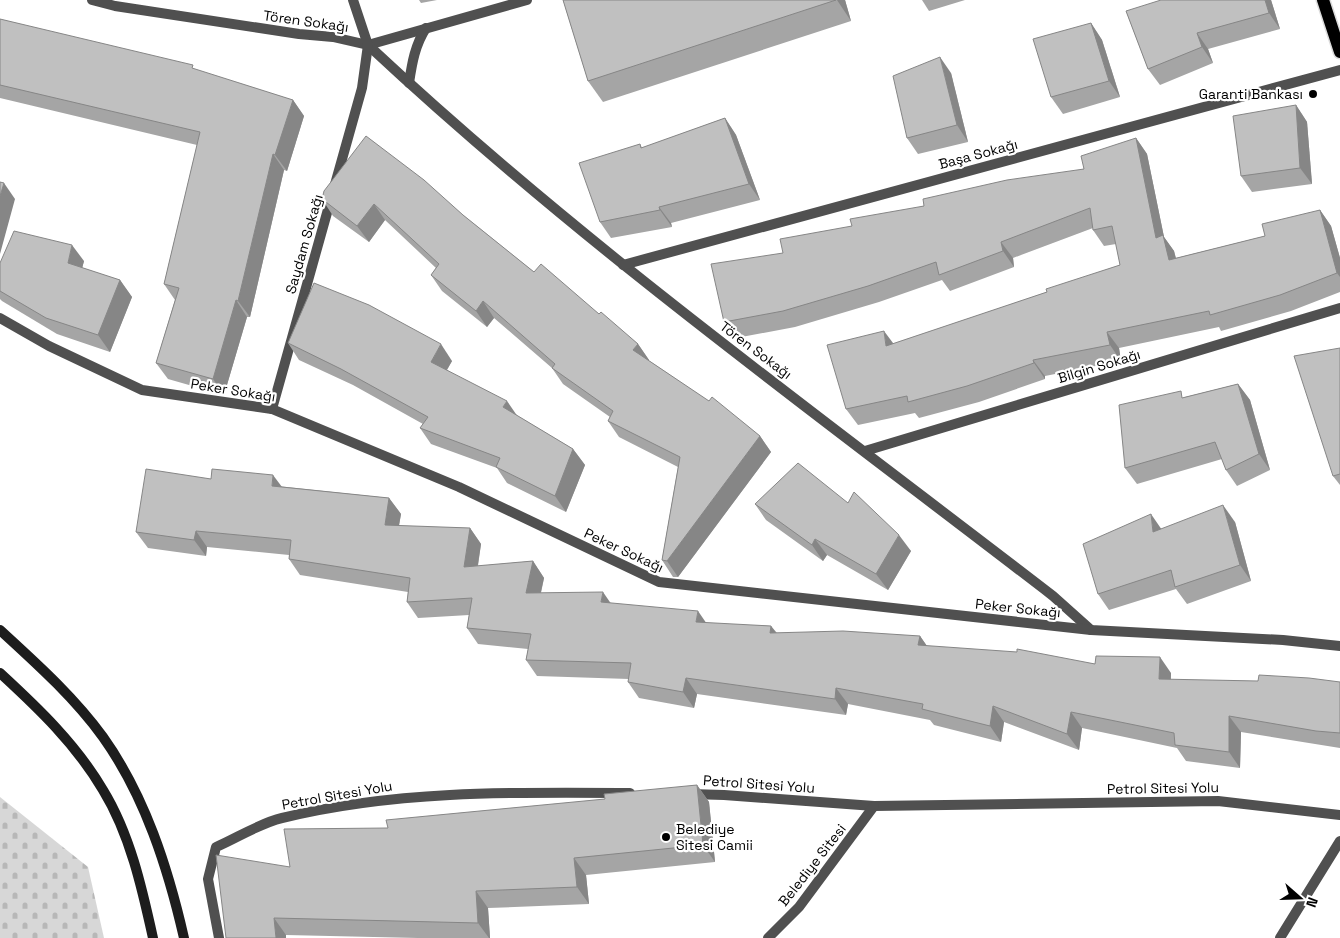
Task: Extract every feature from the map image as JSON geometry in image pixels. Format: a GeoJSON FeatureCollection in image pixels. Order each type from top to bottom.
{"type":"FeatureCollection","features":[{"type":"Feature","properties":{"kind":"main road"},"geometry":{"type":"LineString","coordinates":[[1323,0],[1340,52]]}},
{"type":"Feature","properties":{"kind":"main road"},"geometry":{"type":"LineString","coordinates":[[0,630],[77,706],[103,737],[121,765],[161,854],[184,938]]}},
{"type":"Feature","properties":{"kind":"main road"},"geometry":{"type":"LineString","coordinates":[[0,673],[35,705],[72,744],[104,790],[128,844],[153,938]]}},
{"type":"Feature","properties":{"kind":"street","name":"Tören Sokağı"},"geometry":{"type":"LineString","coordinates":[[92,0],[115,6],[299,34],[332,37],[368,45],[409,83],[623,266],[1053,596],[1091,630]]}},
{"type":"Feature","properties":{"kind":"street","name":"Saydam Sokağı"},"geometry":{"type":"LineString","coordinates":[[272,409],[362,88],[368,45],[353,0]]}},
{"type":"Feature","properties":{"kind":"street"},"geometry":{"type":"LineString","coordinates":[[368,45],[527,0]]}},
{"type":"Feature","properties":{"kind":"street"},"geometry":{"type":"LineString","coordinates":[[409,83],[416,48],[426,28]]}},
{"type":"Feature","properties":{"kind":"street","name":"Başa Sokağı"},"geometry":{"type":"LineString","coordinates":[[623,266],[1340,70]]}},
{"type":"Feature","properties":{"kind":"street","name":"Bilgin Sokağı"},"geometry":{"type":"LineString","coordinates":[[865,451],[1340,308]]}},
{"type":"Feature","properties":{"kind":"street","name":"Peker Sokağı"},"geometry":{"type":"LineString","coordinates":[[0,318],[49,346],[142,390],[272,409],[459,488],[659,582],[1091,630],[1283,640],[1340,646]]}},
{"type":"Feature","properties":{"kind":"street","name":"Petrol Sitesi Yolu"},"geometry":{"type":"LineString","coordinates":[[219,938],[208,879],[216,847],[280,818],[378,800],[528,792],[646,794]]}},
{"type":"Feature","properties":{"kind":"street","name":"Petrol Sitesi Yolu"},"geometry":{"type":"LineString","coordinates":[[675,794],[724,794],[874,806],[1218,800],[1340,815]]}},
{"type":"Feature","properties":{"kind":"street","name":"Belediye Sitesi"},"geometry":{"type":"LineString","coordinates":[[768,938],[799,907],[874,806]]}},
{"type":"Feature","properties":{"kind":"street"},"geometry":{"type":"LineString","coordinates":[[1280,938],[1340,842]]}},
{"type":"Feature","properties":{"kind":"green space"},"geometry":{"type":"Polygon","coordinates":[[[0,797],[88,867],[104,938],[0,938],[0,797]]]}},
{"type":"Feature","properties":{"kind":"building"},"geometry":{"type":"Polygon","coordinates":[[[563,0],[836,0],[588,81],[563,0]]]}},
{"type":"Feature","properties":{"kind":"building"},"geometry":{"type":"Polygon","coordinates":[[[1161,0],[1265,0],[1269,13],[1197,33],[1202,47],[1148,69],[1126,11],[1161,0]]]}},
{"type":"Feature","properties":{"kind":"building"},"geometry":{"type":"Polygon","coordinates":[[[0,19],[193,65],[192,68],[293,100],[275,155],[273,154],[238,301],[236,300],[213,379],[156,363],[179,288],[164,284],[200,132],[0,85],[0,19]]]}},
{"type":"Feature","properties":{"kind":"building"},"geometry":{"type":"Polygon","coordinates":[[[1091,23],[1109,81],[1051,97],[1033,39],[1091,23]]]}},
{"type":"Feature","properties":{"kind":"building"},"geometry":{"type":"Polygon","coordinates":[[[940,57],[957,125],[907,138],[893,76],[940,57]]]}},
{"type":"Feature","properties":{"kind":"building"},"geometry":{"type":"Polygon","coordinates":[[[1296,105],[1300,168],[1241,176],[1233,116],[1296,105]]]}},
{"type":"Feature","properties":{"kind":"building"},"geometry":{"type":"Polygon","coordinates":[[[725,118],[749,184],[659,207],[660,210],[600,222],[579,163],[640,144],[641,148],[725,118]]]}},
{"type":"Feature","properties":{"kind":"building"},"geometry":{"type":"Polygon","coordinates":[[[366,136],[424,180],[463,215],[534,272],[541,264],[599,314],[601,312],[638,344],[633,350],[709,401],[712,397],[760,436],[667,561],[662,560],[680,457],[608,421],[613,411],[552,368],[555,364],[483,301],[476,311],[431,275],[439,264],[374,204],[357,226],[322,199],[324,191],[366,136]]]}},
{"type":"Feature","properties":{"kind":"building"},"geometry":{"type":"Polygon","coordinates":[[[1136,138],[1156,238],[1163,235],[1169,260],[1265,236],[1262,224],[1320,210],[1337,273],[1280,295],[1210,315],[1209,311],[1107,332],[1110,345],[1033,360],[1034,363],[967,386],[908,402],[907,396],[846,409],[827,345],[884,331],[886,346],[1047,292],[1046,289],[1120,265],[1112,226],[1093,230],[1090,208],[1001,242],[1003,251],[939,275],[936,262],[868,286],[783,311],[724,322],[711,264],[783,253],[780,239],[852,226],[850,219],[924,206],[923,199],[1007,180],[1084,169],[1081,156],[1136,138]]]}},
{"type":"Feature","properties":{"kind":"building"},"geometry":{"type":"Polygon","coordinates":[[[0,182],[4,183],[0,196],[0,182]]]}},
{"type":"Feature","properties":{"kind":"building"},"geometry":{"type":"Polygon","coordinates":[[[14,231],[72,245],[68,263],[120,280],[98,335],[46,318],[0,291],[0,263],[14,231]]]}},
{"type":"Feature","properties":{"kind":"building"},"geometry":{"type":"Polygon","coordinates":[[[314,283],[369,305],[441,344],[431,362],[507,401],[503,407],[573,449],[555,496],[496,467],[500,458],[420,428],[428,417],[341,369],[288,343],[314,283]]]}},
{"type":"Feature","properties":{"kind":"building"},"geometry":{"type":"Polygon","coordinates":[[[1340,348],[1340,474],[1333,476],[1294,356],[1340,348]]]}},
{"type":"Feature","properties":{"kind":"building"},"geometry":{"type":"Polygon","coordinates":[[[1238,384],[1259,454],[1226,470],[1215,442],[1125,468],[1119,405],[1181,391],[1182,398],[1238,384]]]}},
{"type":"Feature","properties":{"kind":"building"},"geometry":{"type":"Polygon","coordinates":[[[798,463],[848,503],[854,492],[899,535],[876,574],[815,539],[812,545],[755,504],[798,463]]]}},
{"type":"Feature","properties":{"kind":"building"},"geometry":{"type":"Polygon","coordinates":[[[146,469],[211,479],[212,469],[273,475],[272,486],[389,498],[385,525],[470,528],[464,567],[533,561],[526,593],[603,592],[601,602],[698,611],[696,622],[771,626],[770,633],[843,631],[920,636],[918,645],[1017,652],[1017,649],[1095,664],[1096,656],[1160,657],[1159,679],[1258,681],[1259,675],[1340,682],[1340,733],[1316,731],[1229,716],[1229,752],[1175,745],[1174,733],[1071,712],[1067,734],[993,706],[990,726],[922,709],[923,704],[836,688],[835,699],[686,678],[683,692],[628,682],[631,663],[526,660],[531,634],[467,628],[472,598],[407,602],[410,578],[289,559],[291,540],[196,531],[194,540],[136,532],[146,469]]]}},
{"type":"Feature","properties":{"kind":"building"},"geometry":{"type":"Polygon","coordinates":[[[1223,505],[1240,565],[1175,587],[1171,570],[1098,594],[1083,544],[1151,514],[1153,532],[1223,505]]]}},
{"type":"Feature","properties":{"kind":"building"},"geometry":{"type":"Polygon","coordinates":[[[697,785],[703,845],[574,858],[577,887],[476,891],[478,923],[274,918],[276,938],[226,938],[216,855],[290,867],[284,829],[388,828],[386,820],[605,799],[604,794],[697,785]]]}},
{"type":"Feature","properties":{"kind":"place","name":"Garanti Bankası"},"geometry":{"type":"Point","coordinates":[1313,94]}},
{"type":"Feature","properties":{"kind":"place","name":"Belediye Sitesi Camii"},"geometry":{"type":"Point","coordinates":[666,837]}}]}
